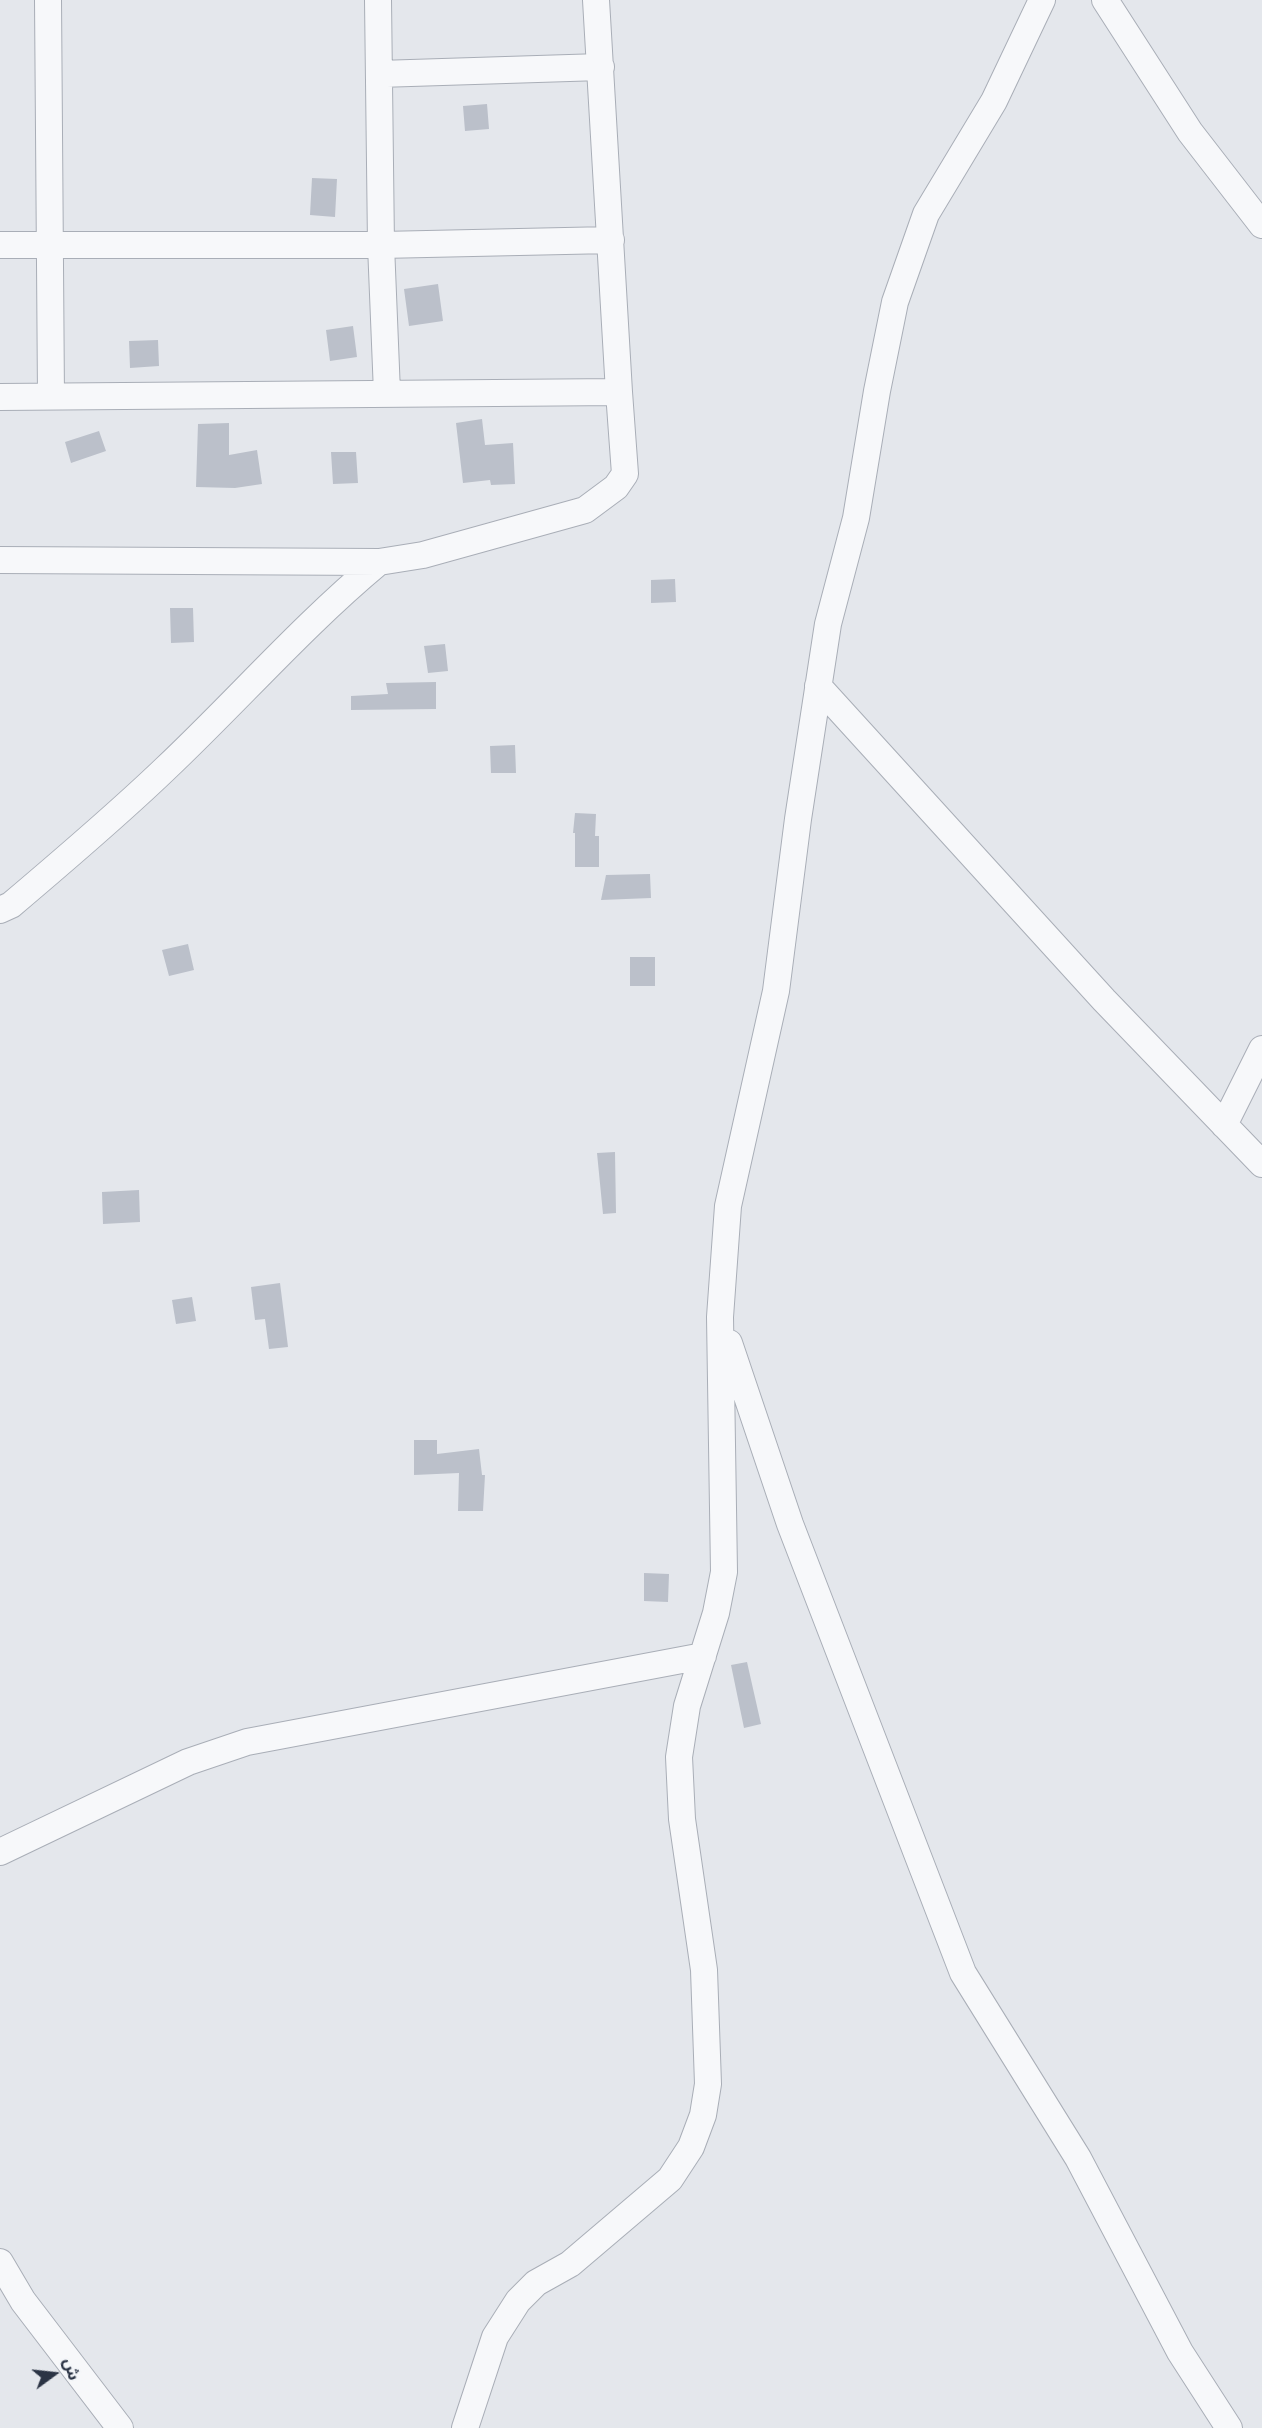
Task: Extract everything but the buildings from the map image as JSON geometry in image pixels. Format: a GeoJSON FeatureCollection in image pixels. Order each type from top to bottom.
{"type":"FeatureCollection","features":[{"type":"Feature","properties":{"kind":"street"},"geometry":{"type":"LineString","coordinates":[[48,0],[48,244],[51,396]]}},
{"type":"Feature","properties":{"kind":"street"},"geometry":{"type":"LineString","coordinates":[[378,0],[381,245],[387,393]]}},
{"type":"Feature","properties":{"kind":"street"},"geometry":{"type":"LineString","coordinates":[[0,560],[379,562],[423,555],[585,510],[616,488],[625,474],[596,0]]}},
{"type":"Feature","properties":{"kind":"street"},"geometry":{"type":"LineString","coordinates":[[465,2428],[495,2337],[518,2301],[536,2283],[570,2264],[670,2179],[691,2147],[703,2115],[708,2084],[704,1970],[682,1819],[679,1757],[687,1706],[716,1613],[724,1572],[720,1317],[728,1206],[776,990],[828,624],[856,518],[877,391],[895,302],[926,214],[994,101],[1042,0]]}},
{"type":"Feature","properties":{"kind":"street"},"geometry":{"type":"LineString","coordinates":[[1106,0],[1190,132],[1262,225]]}},
{"type":"Feature","properties":{"kind":"street"},"geometry":{"type":"LineString","coordinates":[[379,74],[601,67]]}},
{"type":"Feature","properties":{"kind":"street"},"geometry":{"type":"LineString","coordinates":[[0,245],[381,245],[610,240]]}},
{"type":"Feature","properties":{"kind":"street"},"geometry":{"type":"LineString","coordinates":[[0,397],[619,392]]}},
{"type":"Feature","properties":{"kind":"street"},"geometry":{"type":"LineString","coordinates":[[0,910],[11,905],[165,769],[278,655],[349,587],[379,562]]}},
{"type":"Feature","properties":{"kind":"street"},"geometry":{"type":"LineString","coordinates":[[818,686],[1104,1000],[1262,1164]]}},
{"type":"Feature","properties":{"kind":"street"},"geometry":{"type":"LineString","coordinates":[[1224,1125],[1262,1049]]}},
{"type":"Feature","properties":{"kind":"street"},"geometry":{"type":"LineString","coordinates":[[720,1317],[790,1524],[963,1973],[1078,2158],[1180,2352],[1229,2428]]}},
{"type":"Feature","properties":{"kind":"street"},"geometry":{"type":"LineString","coordinates":[[0,1852],[188,1762],[247,1742],[703,1656]]}},
{"type":"Feature","properties":{"kind":"street"},"geometry":{"type":"LineString","coordinates":[[2,2271],[120,2428]]}}]}
